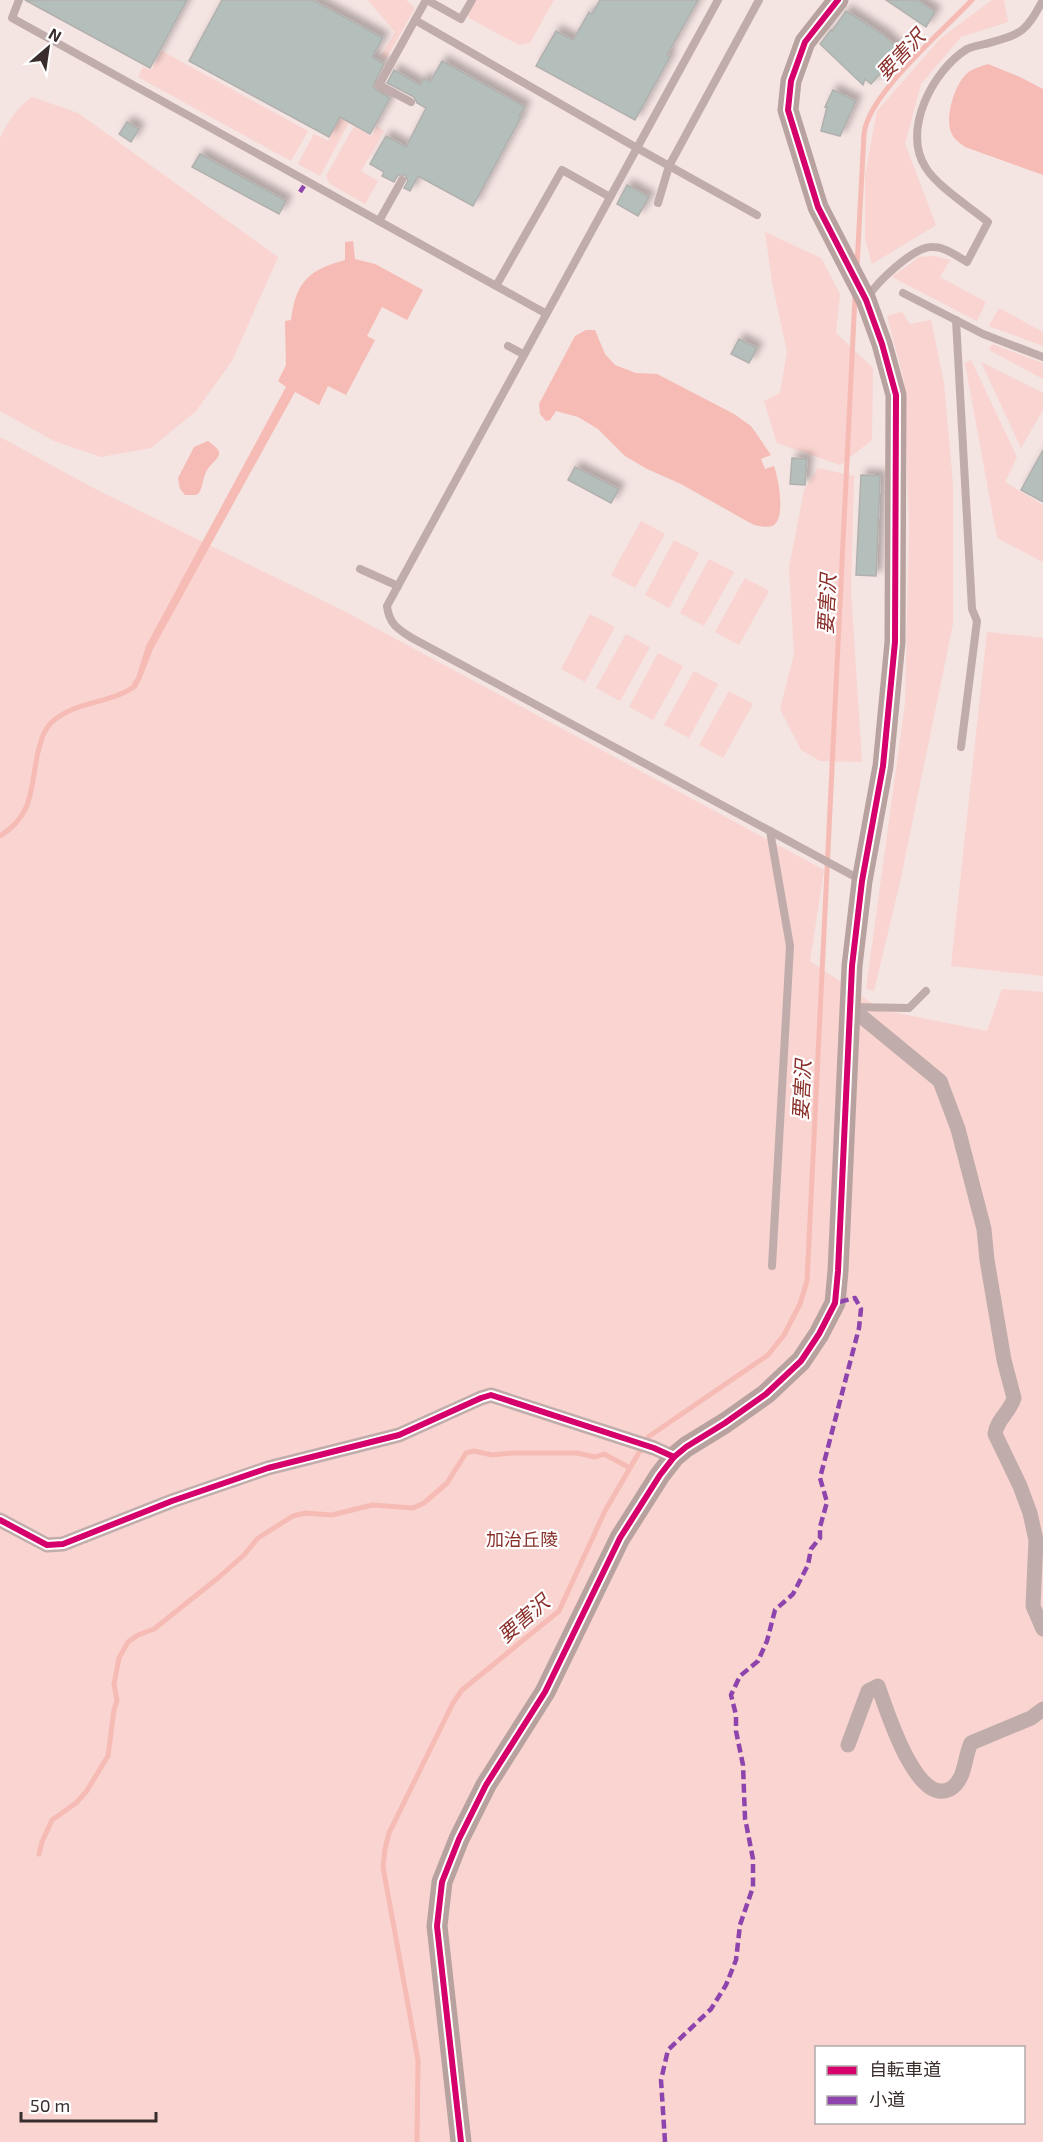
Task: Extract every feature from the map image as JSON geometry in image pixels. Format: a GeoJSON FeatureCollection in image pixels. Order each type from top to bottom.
{"type":"FeatureCollection","features":[{"type":"Feature","properties":{"kind":"street"},"geometry":{"type":"LineString","coordinates":[[461,2142],[437,1926],[442,1882],[459,1839],[486,1785],[545,1692],[620,1538],[660,1475],[674,1457],[766,1394],[801,1361],[819,1334],[835,1303],[852,966],[862,881],[883,766],[895,642],[896,395],[882,344],[865,299],[818,207],[788,110],[791,81],[805,42],[838,0]]}},
{"type":"Feature","properties":{"kind":"street"},"geometry":{"type":"LineString","coordinates":[[850,1007],[940,1081],[958,1129],[984,1229],[1004,1360],[1014,1398],[1001,1418],[995,1434],[1030,1513],[1036,1540],[1033,1606],[1043,1629]]}},
{"type":"Feature","properties":{"kind":"street"},"geometry":{"type":"LineString","coordinates":[[0,1520],[47,1545],[63,1544],[172,1501],[268,1468],[399,1435],[491,1395],[632,1440],[674,1457]]}},
{"type":"Feature","properties":{"kind":"street"},"geometry":{"type":"LineString","coordinates":[[848,1745],[868,1691],[878,1686],[901,1749],[928,1786],[937,1791],[950,1790],[964,1770],[966,1753],[971,1743],[1031,1718],[1043,1709]]}},
{"type":"Feature","properties":{"kind":"lane"},"geometry":{"type":"LineString","coordinates":[[19,0],[12,18],[545,313]]}},
{"type":"Feature","properties":{"kind":"lane"},"geometry":{"type":"LineString","coordinates":[[411,102],[379,85],[415,20],[427,0],[461,19],[472,0]]}},
{"type":"Feature","properties":{"kind":"lane"},"geometry":{"type":"LineString","coordinates":[[718,0],[387,606],[388,616],[393,626],[403,632],[862,881]]}},
{"type":"Feature","properties":{"kind":"lane"},"geometry":{"type":"LineString","coordinates":[[658,203],[669,166],[759,0]]}},
{"type":"Feature","properties":{"kind":"lane"},"geometry":{"type":"LineString","coordinates":[[865,299],[874,287],[920,249],[932,247],[944,249],[967,262],[988,222],[927,170],[919,157],[917,140],[919,121],[932,87],[953,59],[969,48],[1014,36],[1027,27],[1043,0]]}},
{"type":"Feature","properties":{"kind":"lane"},"geometry":{"type":"LineString","coordinates":[[415,20],[757,215]]}},
{"type":"Feature","properties":{"kind":"lane"},"geometry":{"type":"LineString","coordinates":[[496,286],[562,170],[610,197]]}},
{"type":"Feature","properties":{"kind":"lane"},"geometry":{"type":"LineString","coordinates":[[379,221],[402,180]]}},
{"type":"Feature","properties":{"kind":"lane"},"geometry":{"type":"LineString","coordinates":[[903,293],[983,334],[1043,357]]}},
{"type":"Feature","properties":{"kind":"lane"},"geometry":{"type":"LineString","coordinates":[[956,320],[972,609],[977,621],[961,747]]}},
{"type":"Feature","properties":{"kind":"lane"},"geometry":{"type":"LineString","coordinates":[[508,346],[523,354]]}},
{"type":"Feature","properties":{"kind":"lane"},"geometry":{"type":"LineString","coordinates":[[360,569],[398,586]]}},
{"type":"Feature","properties":{"kind":"lane"},"geometry":{"type":"LineString","coordinates":[[770,831],[790,946],[772,1266]]}},
{"type":"Feature","properties":{"kind":"lane"},"geometry":{"type":"LineString","coordinates":[[850,1007],[909,1008],[926,991]]}},
{"type":"Feature","properties":{"kind":"green space"},"geometry":{"type":"Polygon","coordinates":[[[368,0],[406,0],[415,8],[386,59],[381,56],[395,32],[368,0]]]}},
{"type":"Feature","properties":{"kind":"green space"},"geometry":{"type":"Polygon","coordinates":[[[475,0],[554,0],[530,43],[519,45],[469,18],[468,12],[475,0]]]}},
{"type":"Feature","properties":{"kind":"green space"},"geometry":{"type":"Polygon","coordinates":[[[992,0],[1004,0],[1008,22],[961,37],[921,84],[905,144],[936,225],[872,264],[865,238],[865,175],[877,111],[941,38],[992,0]]]}},
{"type":"Feature","properties":{"kind":"green space"},"geometry":{"type":"Polygon","coordinates":[[[162,51],[308,131],[291,161],[138,77],[143,67],[151,70],[162,51]]]}},
{"type":"Feature","properties":{"kind":"green space"},"geometry":{"type":"Polygon","coordinates":[[[32,97],[78,113],[278,257],[232,361],[196,411],[151,448],[101,457],[54,441],[0,411],[0,138],[13,115],[32,97]]]}},
{"type":"Feature","properties":{"kind":"green space"},"geometry":{"type":"Polygon","coordinates":[[[351,97],[360,102],[320,176],[298,164],[314,134],[328,141],[351,97]]]}},
{"type":"Feature","properties":{"kind":"green space"},"geometry":{"type":"Polygon","coordinates":[[[354,126],[371,136],[377,126],[384,131],[361,171],[378,181],[365,204],[329,183],[326,176],[354,126]]]}},
{"type":"Feature","properties":{"kind":"green space"},"geometry":{"type":"Polygon","coordinates":[[[765,232],[821,258],[840,294],[836,333],[873,368],[872,440],[840,465],[777,443],[764,401],[780,393],[787,352],[772,282],[765,232]]]}},
{"type":"Feature","properties":{"kind":"green space"},"geometry":{"type":"Polygon","coordinates":[[[933,256],[950,260],[940,277],[986,302],[977,321],[892,277],[919,257],[933,256]]]}},
{"type":"Feature","properties":{"kind":"green space"},"geometry":{"type":"Polygon","coordinates":[[[999,308],[1043,332],[1043,346],[989,326],[999,308]]]}},
{"type":"Feature","properties":{"kind":"green space"},"geometry":{"type":"Polygon","coordinates":[[[902,312],[910,324],[931,320],[944,383],[953,484],[953,624],[900,882],[874,991],[866,989],[905,704],[909,526],[904,381],[887,316],[902,312]]]}},
{"type":"Feature","properties":{"kind":"green space"},"geometry":{"type":"Polygon","coordinates":[[[992,344],[1043,363],[1043,379],[989,350],[992,344]]]}},
{"type":"Feature","properties":{"kind":"green space"},"geometry":{"type":"Polygon","coordinates":[[[971,360],[1017,457],[1005,482],[1043,505],[1043,562],[997,538],[965,363],[971,360]]]}},
{"type":"Feature","properties":{"kind":"green space"},"geometry":{"type":"Polygon","coordinates":[[[981,362],[1043,393],[1043,410],[1021,448],[981,362]]]}},
{"type":"Feature","properties":{"kind":"green space","name":"加治丘陵"},"geometry":{"type":"Polygon","coordinates":[[[0,437],[99,491],[344,611],[824,870],[810,961],[882,1010],[987,1031],[1002,989],[1043,992],[1043,2142],[0,2142],[0,437]]]}},
{"type":"Feature","properties":{"kind":"green space"},"geometry":{"type":"Polygon","coordinates":[[[818,468],[854,476],[851,592],[862,762],[820,761],[801,750],[780,709],[794,654],[789,568],[804,490],[818,468]]]}},
{"type":"Feature","properties":{"kind":"green space"},"geometry":{"type":"Polygon","coordinates":[[[641,521],[665,534],[635,588],[611,575],[641,521]]]}},
{"type":"Feature","properties":{"kind":"green space"},"geometry":{"type":"Polygon","coordinates":[[[674,540],[699,553],[669,608],[645,595],[674,540]]]}},
{"type":"Feature","properties":{"kind":"green space"},"geometry":{"type":"Polygon","coordinates":[[[709,559],[734,572],[704,626],[680,613],[709,559]]]}},
{"type":"Feature","properties":{"kind":"green space"},"geometry":{"type":"Polygon","coordinates":[[[745,578],[769,591],[739,645],[715,632],[745,578]]]}},
{"type":"Feature","properties":{"kind":"green space"},"geometry":{"type":"Polygon","coordinates":[[[590,614],[615,627],[585,682],[561,669],[590,614]]]}},
{"type":"Feature","properties":{"kind":"green space"},"geometry":{"type":"Polygon","coordinates":[[[987,632],[1043,638],[1043,976],[951,966],[987,632]]]}},
{"type":"Feature","properties":{"kind":"green space"},"geometry":{"type":"Polygon","coordinates":[[[626,634],[650,647],[620,701],[596,688],[626,634]]]}},
{"type":"Feature","properties":{"kind":"green space"},"geometry":{"type":"Polygon","coordinates":[[[658,653],[683,666],[653,720],[629,707],[658,653]]]}},
{"type":"Feature","properties":{"kind":"green space"},"geometry":{"type":"Polygon","coordinates":[[[694,671],[718,684],[689,738],[664,725],[694,671]]]}},
{"type":"Feature","properties":{"kind":"green space"},"geometry":{"type":"Polygon","coordinates":[[[729,691],[753,704],[723,758],[699,745],[729,691]]]}},
{"type":"Feature","properties":{"kind":"shaded area"},"geometry":{"type":"Polygon","coordinates":[[[988,64],[1043,89],[1043,175],[965,147],[952,134],[949,114],[956,89],[970,71],[988,64]]]}},
{"type":"Feature","properties":{"kind":"shaded area"},"geometry":{"type":"Polygon","coordinates":[[[353,241],[355,259],[375,264],[423,290],[407,320],[382,307],[367,336],[375,340],[346,395],[328,386],[319,405],[295,392],[153,649],[136,688],[132,683],[136,678],[146,646],[286,387],[278,381],[286,365],[285,321],[291,320],[296,296],[306,279],[313,273],[345,260],[345,242],[353,241]]]}},
{"type":"Feature","properties":{"kind":"shaded area"},"geometry":{"type":"Polygon","coordinates":[[[586,330],[595,330],[605,354],[615,365],[636,373],[657,374],[734,414],[751,426],[771,455],[761,459],[765,469],[774,466],[776,471],[780,498],[777,522],[767,527],[752,524],[681,484],[647,469],[625,456],[598,429],[578,417],[556,411],[550,420],[546,421],[540,414],[539,404],[575,336],[586,330]]]}},
{"type":"Feature","properties":{"kind":"shaded area"},"geometry":{"type":"Polygon","coordinates":[[[208,441],[218,449],[219,456],[207,470],[199,493],[185,495],[180,489],[178,478],[194,447],[208,441]]]}},
{"type":"Feature","properties":{"kind":"building"},"geometry":{"type":"Polygon","coordinates":[[[25,0],[187,0],[150,68],[25,0]]]}},
{"type":"Feature","properties":{"kind":"building"},"geometry":{"type":"Polygon","coordinates":[[[222,0],[313,0],[383,38],[372,57],[384,64],[373,86],[390,98],[370,134],[340,117],[329,137],[189,61],[222,0]]]}},
{"type":"Feature","properties":{"kind":"building"},"geometry":{"type":"Polygon","coordinates":[[[600,0],[698,0],[667,55],[670,57],[635,120],[536,66],[556,31],[573,40],[589,12],[592,14],[600,0]]]}},
{"type":"Feature","properties":{"kind":"building"},"geometry":{"type":"Polygon","coordinates":[[[886,0],[917,0],[935,12],[926,27],[886,0]]]}},
{"type":"Feature","properties":{"kind":"building"},"geometry":{"type":"Polygon","coordinates":[[[846,11],[884,35],[900,50],[871,84],[865,79],[863,85],[820,44],[846,11]]]}},
{"type":"Feature","properties":{"kind":"building"},"geometry":{"type":"Polygon","coordinates":[[[442,61],[525,107],[473,206],[418,176],[410,191],[404,188],[408,181],[405,175],[398,175],[394,182],[382,176],[384,172],[370,164],[386,136],[406,147],[426,108],[417,103],[414,97],[387,83],[394,70],[420,85],[424,78],[430,82],[442,61]]]}},
{"type":"Feature","properties":{"kind":"building"},"geometry":{"type":"Polygon","coordinates":[[[833,90],[856,101],[840,136],[821,131],[827,107],[825,107],[833,90]]]}},
{"type":"Feature","properties":{"kind":"building"},"geometry":{"type":"Polygon","coordinates":[[[127,122],[139,129],[131,142],[119,134],[127,122]]]}},
{"type":"Feature","properties":{"kind":"building"},"geometry":{"type":"Polygon","coordinates":[[[200,154],[286,201],[279,214],[192,167],[200,154]]]}},
{"type":"Feature","properties":{"kind":"building"},"geometry":{"type":"Polygon","coordinates":[[[627,185],[649,197],[638,216],[617,204],[627,185]]]}},
{"type":"Feature","properties":{"kind":"building"},"geometry":{"type":"Polygon","coordinates":[[[739,339],[757,348],[749,363],[731,354],[739,339]]]}},
{"type":"Feature","properties":{"kind":"building"},"geometry":{"type":"Polygon","coordinates":[[[1043,450],[1043,502],[1021,490],[1043,450]]]}},
{"type":"Feature","properties":{"kind":"building"},"geometry":{"type":"Polygon","coordinates":[[[792,458],[807,459],[805,485],[790,484],[792,458]]]}},
{"type":"Feature","properties":{"kind":"building"},"geometry":{"type":"Polygon","coordinates":[[[575,467],[619,489],[611,503],[568,480],[575,467]]]}},
{"type":"Feature","properties":{"kind":"building"},"geometry":{"type":"Polygon","coordinates":[[[861,475],[880,476],[876,576],[856,575],[861,475]]]}},
{"type":"Feature","properties":{"kind":"waterway","name":"要害沢"},"geometry":{"type":"LineString","coordinates":[[857,266],[864,134],[869,118],[879,100],[909,63],[972,0]]}},
{"type":"Feature","properties":{"kind":"waterway","name":"要害沢"},"geometry":{"type":"LineString","coordinates":[[417,2142],[418,2060],[383,1867],[389,1833],[453,1703],[462,1690],[559,1611],[605,1511],[648,1437],[768,1355],[784,1335],[800,1304],[807,1281],[855,296]]}},
{"type":"Feature","properties":{"kind":"waterway"},"geometry":{"type":"LineString","coordinates":[[0,836],[20,819],[25,809],[32,789],[40,744],[48,726],[70,710],[115,696],[135,686]]}},
{"type":"Feature","properties":{"kind":"waterway"},"geometry":{"type":"LineString","coordinates":[[39,1854],[52,1820],[76,1803],[86,1792],[108,1756],[117,1701],[114,1684],[119,1658],[128,1642],[154,1629],[218,1578],[244,1555],[258,1538],[293,1516],[305,1513],[332,1515],[372,1505],[413,1508],[424,1503],[447,1483],[466,1453],[474,1451],[492,1455],[577,1453],[595,1457],[604,1454],[630,1468]]}},
{"type":"Feature","properties":{"kind":"marked path"},"geometry":{"type":"LineString","coordinates":[[300,192],[304,186]]}},
{"type":"Feature","properties":{"kind":"marked path"},"geometry":{"type":"LineString","coordinates":[[665,2142],[661,2080],[668,2050],[711,2009],[726,1985],[736,1960],[740,1925],[753,1887],[753,1859],[745,1818],[743,1765],[731,1695],[740,1676],[758,1661],[767,1641],[775,1610],[793,1594],[808,1565],[811,1549],[820,1538],[820,1527],[827,1502],[820,1478],[859,1328],[861,1309],[855,1298],[835,1303]]}},
{"type":"Feature","properties":{"kind":"cycle path"},"geometry":{"type":"LineString","coordinates":[[461,2142],[437,1926],[442,1882],[459,1839],[486,1785],[545,1692],[620,1538],[660,1475],[674,1457],[686,1447],[766,1394],[801,1361],[819,1334],[835,1303],[852,966],[862,881],[883,766],[895,642],[896,395],[882,344],[866,300],[818,207],[788,110],[791,81],[805,42],[838,0]]}},
{"type":"Feature","properties":{"kind":"cycle path"},"geometry":{"type":"LineString","coordinates":[[0,1520],[47,1545],[63,1544],[172,1501],[268,1468],[399,1435],[491,1395],[654,1448],[674,1457]]}}]}
